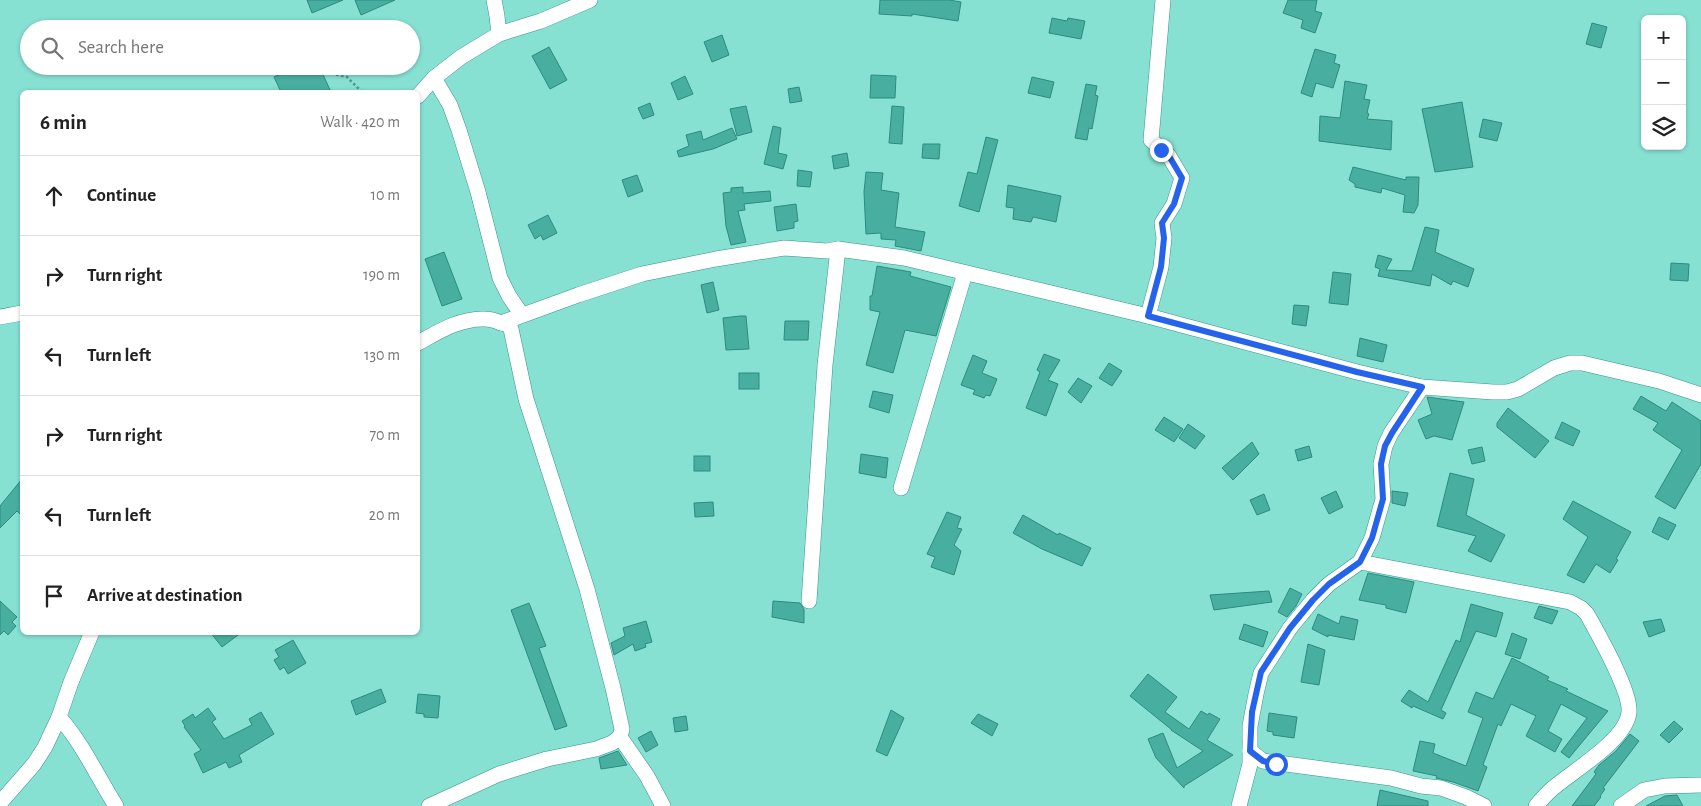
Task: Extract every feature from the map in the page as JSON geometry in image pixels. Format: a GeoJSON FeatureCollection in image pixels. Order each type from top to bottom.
{"type":"FeatureCollection","features":[{"type":"Feature","properties":{"kind":"street"},"geometry":{"type":"LineString","coordinates":[[494,0],[499,34]]}},
{"type":"Feature","properties":{"kind":"street"},"geometry":{"type":"LineString","coordinates":[[420,94],[434,78],[461,57],[499,34],[541,21],[590,0]]}},
{"type":"Feature","properties":{"kind":"street"},"geometry":{"type":"LineString","coordinates":[[1148,316],[1161,267],[1164,238],[1162,223],[1174,204],[1182,178],[1169,156],[1151,140],[1163,0]]}},
{"type":"Feature","properties":{"kind":"street"},"geometry":{"type":"LineString","coordinates":[[434,78],[450,105],[460,130],[500,278],[508,296],[522,315]]}},
{"type":"Feature","properties":{"kind":"street"},"geometry":{"type":"LineString","coordinates":[[501,323],[642,274],[784,248],[826,251],[838,249],[904,258],[1148,316],[1375,377],[1422,387],[1507,392],[1518,389],[1554,368],[1570,363],[1582,363],[1659,381],[1701,395]]}},
{"type":"Feature","properties":{"kind":"street"},"geometry":{"type":"LineString","coordinates":[[809,601],[825,365],[838,249]]}},
{"type":"Feature","properties":{"kind":"street"},"geometry":{"type":"LineString","coordinates":[[901,488],[965,273]]}},
{"type":"Feature","properties":{"kind":"street"},"geometry":{"type":"LineString","coordinates":[[0,317],[20,312]]}},
{"type":"Feature","properties":{"kind":"street"},"geometry":{"type":"LineString","coordinates":[[420,342],[456,324],[486,319],[508,325],[511,330],[532,418],[587,589],[622,729],[620,738],[612,743],[596,749],[547,759],[500,774],[429,806]]}},
{"type":"Feature","properties":{"kind":"street"},"geometry":{"type":"LineString","coordinates":[[1239,806],[1250,764],[1252,712],[1261,672],[1290,628],[1313,600],[1329,584],[1360,562],[1372,538],[1383,499],[1381,464],[1385,446],[1422,387]]}},
{"type":"Feature","properties":{"kind":"street"},"geometry":{"type":"LineString","coordinates":[[1360,562],[1570,602],[1587,614],[1617,672],[1630,711],[1627,722],[1621,731],[1593,759],[1551,790],[1536,806]]}},
{"type":"Feature","properties":{"kind":"street"},"geometry":{"type":"LineString","coordinates":[[0,803],[34,764],[45,747],[59,717],[91,635]]}},
{"type":"Feature","properties":{"kind":"street"},"geometry":{"type":"LineString","coordinates":[[59,717],[72,731],[116,806]]}},
{"type":"Feature","properties":{"kind":"street"},"geometry":{"type":"LineString","coordinates":[[620,738],[647,776],[663,806]]}},
{"type":"Feature","properties":{"kind":"street"},"geometry":{"type":"LineString","coordinates":[[1250,751],[1263,761],[1391,778],[1421,786],[1440,788],[1466,797],[1484,806]]}},
{"type":"Feature","properties":{"kind":"street"},"geometry":{"type":"LineString","coordinates":[[1621,806],[1644,790],[1665,786],[1701,785]]}},
{"type":"Feature","properties":{"kind":"path"},"geometry":{"type":"LineString","coordinates":[[338,75],[347,77],[360,90]]}},
{"type":"Feature","properties":{"kind":"building"},"geometry":{"type":"Polygon","coordinates":[[[307,0],[343,0],[312,13],[307,0]]]}},
{"type":"Feature","properties":{"kind":"building"},"geometry":{"type":"Polygon","coordinates":[[[355,0],[395,0],[361,15],[355,0]]]}},
{"type":"Feature","properties":{"kind":"building"},"geometry":{"type":"Polygon","coordinates":[[[880,0],[949,0],[961,2],[958,21],[912,14],[912,16],[879,14],[880,0]]]}},
{"type":"Feature","properties":{"kind":"building"},"geometry":{"type":"Polygon","coordinates":[[[1288,0],[1317,0],[1315,11],[1322,13],[1315,33],[1301,28],[1303,20],[1283,13],[1288,0]]]}},
{"type":"Feature","properties":{"kind":"building"},"geometry":{"type":"Polygon","coordinates":[[[1052,18],[1067,21],[1068,18],[1085,21],[1081,39],[1049,33],[1052,18]]]}},
{"type":"Feature","properties":{"kind":"building"},"geometry":{"type":"Polygon","coordinates":[[[1592,23],[1607,27],[1601,48],[1586,44],[1592,23]]]}},
{"type":"Feature","properties":{"kind":"building"},"geometry":{"type":"Polygon","coordinates":[[[722,35],[729,55],[712,62],[704,42],[722,35]]]}},
{"type":"Feature","properties":{"kind":"building"},"geometry":{"type":"Polygon","coordinates":[[[549,47],[567,80],[550,89],[532,56],[549,47]]]}},
{"type":"Feature","properties":{"kind":"building"},"geometry":{"type":"Polygon","coordinates":[[[1315,49],[1336,55],[1334,63],[1340,65],[1333,88],[1316,83],[1312,97],[1301,93],[1315,49]]]}},
{"type":"Feature","properties":{"kind":"building"},"geometry":{"type":"Polygon","coordinates":[[[278,75],[323,75],[330,90],[280,90],[274,77],[278,75]]]}},
{"type":"Feature","properties":{"kind":"building"},"geometry":{"type":"Polygon","coordinates":[[[871,75],[896,76],[895,98],[870,98],[871,75]]]}},
{"type":"Feature","properties":{"kind":"building"},"geometry":{"type":"Polygon","coordinates":[[[685,76],[693,94],[678,100],[671,83],[685,76]]]}},
{"type":"Feature","properties":{"kind":"building"},"geometry":{"type":"Polygon","coordinates":[[[1032,77],[1054,82],[1050,98],[1028,93],[1032,77]]]}},
{"type":"Feature","properties":{"kind":"building"},"geometry":{"type":"Polygon","coordinates":[[[1345,81],[1367,85],[1364,99],[1370,100],[1367,119],[1392,121],[1391,150],[1319,141],[1320,116],[1340,118],[1345,81]]]}},
{"type":"Feature","properties":{"kind":"building"},"geometry":{"type":"Polygon","coordinates":[[[1086,84],[1097,86],[1095,95],[1098,96],[1092,129],[1089,128],[1087,140],[1075,138],[1086,84]]]}},
{"type":"Feature","properties":{"kind":"building"},"geometry":{"type":"Polygon","coordinates":[[[799,87],[802,101],[790,103],[788,89],[799,87]]]}},
{"type":"Feature","properties":{"kind":"building"},"geometry":{"type":"Polygon","coordinates":[[[1462,102],[1473,167],[1435,172],[1422,109],[1462,102]]]}},
{"type":"Feature","properties":{"kind":"building"},"geometry":{"type":"Polygon","coordinates":[[[650,103],[654,115],[643,119],[638,108],[650,103]]]}},
{"type":"Feature","properties":{"kind":"building"},"geometry":{"type":"Polygon","coordinates":[[[746,106],[752,132],[737,136],[730,109],[746,106]]]}},
{"type":"Feature","properties":{"kind":"building"},"geometry":{"type":"Polygon","coordinates":[[[892,106],[904,107],[902,144],[889,143],[892,106]]]}},
{"type":"Feature","properties":{"kind":"building"},"geometry":{"type":"Polygon","coordinates":[[[1483,119],[1502,123],[1497,141],[1479,137],[1483,119]]]}},
{"type":"Feature","properties":{"kind":"building"},"geometry":{"type":"Polygon","coordinates":[[[773,126],[781,128],[778,153],[787,155],[783,169],[764,164],[773,126]]]}},
{"type":"Feature","properties":{"kind":"building"},"geometry":{"type":"Polygon","coordinates":[[[732,128],[737,139],[713,149],[679,157],[677,151],[689,146],[686,135],[701,131],[703,140],[732,128]]]}},
{"type":"Feature","properties":{"kind":"building"},"geometry":{"type":"Polygon","coordinates":[[[986,137],[998,140],[979,212],[959,206],[968,172],[977,174],[986,137]]]}},
{"type":"Feature","properties":{"kind":"building"},"geometry":{"type":"Polygon","coordinates":[[[923,144],[940,144],[939,159],[922,158],[923,144]]]}},
{"type":"Feature","properties":{"kind":"building"},"geometry":{"type":"Polygon","coordinates":[[[847,153],[849,166],[834,169],[832,156],[847,153]]]}},
{"type":"Feature","properties":{"kind":"building"},"geometry":{"type":"Polygon","coordinates":[[[1353,167],[1406,180],[1406,177],[1419,177],[1418,205],[1414,213],[1403,212],[1405,195],[1382,188],[1381,193],[1355,187],[1355,184],[1349,180],[1353,167]]]}},
{"type":"Feature","properties":{"kind":"building"},"geometry":{"type":"Polygon","coordinates":[[[798,170],[812,172],[810,187],[797,186],[798,170]]]}},
{"type":"Feature","properties":{"kind":"building"},"geometry":{"type":"Polygon","coordinates":[[[866,172],[883,173],[881,190],[899,193],[895,227],[925,232],[921,251],[895,246],[896,240],[881,239],[881,233],[866,234],[864,192],[866,172]]]}},
{"type":"Feature","properties":{"kind":"building"},"geometry":{"type":"Polygon","coordinates":[[[637,175],[643,191],[628,197],[622,180],[637,175]]]}},
{"type":"Feature","properties":{"kind":"building"},"geometry":{"type":"Polygon","coordinates":[[[1008,185],[1061,196],[1056,222],[1033,217],[1031,222],[1013,219],[1014,208],[1006,207],[1008,185]]]}},
{"type":"Feature","properties":{"kind":"building"},"geometry":{"type":"Polygon","coordinates":[[[743,187],[743,193],[770,191],[771,201],[744,204],[745,210],[738,211],[746,242],[731,245],[726,226],[723,193],[731,192],[731,188],[743,187]]]}},
{"type":"Feature","properties":{"kind":"building"},"geometry":{"type":"Polygon","coordinates":[[[796,204],[798,221],[794,222],[794,228],[777,231],[774,207],[796,204]]]}},
{"type":"Feature","properties":{"kind":"building"},"geometry":{"type":"Polygon","coordinates":[[[548,215],[557,233],[543,240],[541,235],[535,239],[528,225],[548,215]]]}},
{"type":"Feature","properties":{"kind":"building"},"geometry":{"type":"Polygon","coordinates":[[[1425,227],[1439,230],[1435,252],[1474,269],[1468,287],[1453,281],[1451,285],[1432,274],[1430,286],[1378,276],[1380,269],[1375,267],[1378,255],[1392,259],[1386,270],[1412,271],[1425,227]]]}},
{"type":"Feature","properties":{"kind":"building"},"geometry":{"type":"Polygon","coordinates":[[[444,252],[462,299],[442,306],[425,259],[444,252]]]}},
{"type":"Feature","properties":{"kind":"building"},"geometry":{"type":"Polygon","coordinates":[[[1671,263],[1689,264],[1688,281],[1670,280],[1671,263]]]}},
{"type":"Feature","properties":{"kind":"building"},"geometry":{"type":"Polygon","coordinates":[[[877,266],[911,272],[910,276],[951,287],[936,336],[905,330],[893,373],[866,365],[880,312],[870,310],[870,296],[872,296],[877,266]]]}},
{"type":"Feature","properties":{"kind":"building"},"geometry":{"type":"Polygon","coordinates":[[[1333,272],[1351,274],[1348,305],[1329,303],[1333,272]]]}},
{"type":"Feature","properties":{"kind":"building"},"geometry":{"type":"Polygon","coordinates":[[[713,282],[719,310],[707,313],[701,285],[713,282]]]}},
{"type":"Feature","properties":{"kind":"building"},"geometry":{"type":"Polygon","coordinates":[[[1294,305],[1309,306],[1306,326],[1292,324],[1294,305]]]}},
{"type":"Feature","properties":{"kind":"building"},"geometry":{"type":"Polygon","coordinates":[[[746,316],[749,349],[726,350],[723,318],[746,316]]]}},
{"type":"Feature","properties":{"kind":"building"},"geometry":{"type":"Polygon","coordinates":[[[785,321],[809,321],[808,340],[784,340],[785,321]]]}},
{"type":"Feature","properties":{"kind":"building"},"geometry":{"type":"Polygon","coordinates":[[[1360,338],[1387,345],[1383,362],[1357,356],[1360,338]]]}},
{"type":"Feature","properties":{"kind":"building"},"geometry":{"type":"Polygon","coordinates":[[[1044,354],[1060,360],[1048,380],[1058,384],[1046,416],[1026,408],[1040,372],[1037,370],[1044,354]]]}},
{"type":"Feature","properties":{"kind":"building"},"geometry":{"type":"Polygon","coordinates":[[[973,355],[987,361],[982,373],[997,379],[990,396],[986,395],[984,398],[973,394],[975,390],[961,385],[973,355]]]}},
{"type":"Feature","properties":{"kind":"building"},"geometry":{"type":"Polygon","coordinates":[[[1109,363],[1122,371],[1112,386],[1099,378],[1109,363]]]}},
{"type":"Feature","properties":{"kind":"building"},"geometry":{"type":"Polygon","coordinates":[[[739,373],[759,373],[759,389],[739,389],[739,373]]]}},
{"type":"Feature","properties":{"kind":"building"},"geometry":{"type":"Polygon","coordinates":[[[1078,378],[1092,386],[1081,403],[1068,392],[1078,378]]]}},
{"type":"Feature","properties":{"kind":"building"},"geometry":{"type":"Polygon","coordinates":[[[873,391],[893,395],[889,413],[869,407],[873,391]]]}},
{"type":"Feature","properties":{"kind":"building"},"geometry":{"type":"Polygon","coordinates":[[[1641,396],[1666,411],[1672,402],[1701,421],[1701,464],[1675,509],[1655,497],[1682,450],[1653,430],[1658,423],[1633,409],[1641,396]]]}},
{"type":"Feature","properties":{"kind":"building"},"geometry":{"type":"Polygon","coordinates":[[[1427,397],[1464,402],[1452,440],[1434,436],[1426,439],[1418,420],[1432,414],[1427,397]]]}},
{"type":"Feature","properties":{"kind":"building"},"geometry":{"type":"Polygon","coordinates":[[[1508,408],[1549,441],[1535,458],[1497,427],[1497,423],[1508,408]]]}},
{"type":"Feature","properties":{"kind":"building"},"geometry":{"type":"Polygon","coordinates":[[[1164,417],[1183,429],[1174,442],[1155,430],[1164,417]]]}},
{"type":"Feature","properties":{"kind":"building"},"geometry":{"type":"Polygon","coordinates":[[[1562,422],[1580,431],[1573,446],[1555,438],[1562,422]]]}},
{"type":"Feature","properties":{"kind":"building"},"geometry":{"type":"Polygon","coordinates":[[[1188,424],[1205,436],[1195,449],[1179,438],[1188,424]]]}},
{"type":"Feature","properties":{"kind":"building"},"geometry":{"type":"Polygon","coordinates":[[[1252,442],[1259,454],[1233,480],[1222,468],[1252,442]]]}},
{"type":"Feature","properties":{"kind":"building"},"geometry":{"type":"Polygon","coordinates":[[[1309,446],[1312,457],[1298,461],[1295,450],[1309,446]]]}},
{"type":"Feature","properties":{"kind":"building"},"geometry":{"type":"Polygon","coordinates":[[[1482,447],[1485,461],[1472,464],[1468,450],[1482,447]]]}},
{"type":"Feature","properties":{"kind":"building"},"geometry":{"type":"Polygon","coordinates":[[[861,454],[888,458],[886,478],[859,473],[861,454]]]}},
{"type":"Feature","properties":{"kind":"building"},"geometry":{"type":"Polygon","coordinates":[[[694,456],[710,456],[710,471],[694,471],[694,456]]]}},
{"type":"Feature","properties":{"kind":"building"},"geometry":{"type":"Polygon","coordinates":[[[1450,473],[1474,479],[1466,515],[1505,535],[1491,562],[1468,551],[1476,536],[1437,526],[1450,473]]]}},
{"type":"Feature","properties":{"kind":"building"},"geometry":{"type":"Polygon","coordinates":[[[20,481],[20,514],[17,511],[0,528],[0,506],[20,481]]]}},
{"type":"Feature","properties":{"kind":"building"},"geometry":{"type":"Polygon","coordinates":[[[1336,491],[1343,507],[1329,514],[1321,498],[1336,491]]]}},
{"type":"Feature","properties":{"kind":"building"},"geometry":{"type":"Polygon","coordinates":[[[1392,491],[1408,493],[1405,506],[1392,503],[1392,491]]]}},
{"type":"Feature","properties":{"kind":"building"},"geometry":{"type":"Polygon","coordinates":[[[1264,494],[1270,510],[1257,515],[1250,500],[1264,494]]]}},
{"type":"Feature","properties":{"kind":"building"},"geometry":{"type":"Polygon","coordinates":[[[1573,501],[1631,532],[1610,573],[1596,564],[1584,583],[1567,575],[1588,537],[1563,519],[1573,501]]]}},
{"type":"Feature","properties":{"kind":"building"},"geometry":{"type":"Polygon","coordinates":[[[713,502],[714,516],[695,517],[694,503],[713,502]]]}},
{"type":"Feature","properties":{"kind":"building"},"geometry":{"type":"Polygon","coordinates":[[[947,512],[961,517],[957,528],[962,529],[954,545],[961,551],[954,575],[931,567],[935,557],[927,554],[947,512]]]}},
{"type":"Feature","properties":{"kind":"building"},"geometry":{"type":"Polygon","coordinates":[[[1023,515],[1058,535],[1059,533],[1091,548],[1082,566],[1042,549],[1013,533],[1023,515]]]}},
{"type":"Feature","properties":{"kind":"building"},"geometry":{"type":"Polygon","coordinates":[[[1659,517],[1676,525],[1668,540],[1652,532],[1659,517]]]}},
{"type":"Feature","properties":{"kind":"building"},"geometry":{"type":"Polygon","coordinates":[[[1368,573],[1414,582],[1406,613],[1386,608],[1386,605],[1359,600],[1368,573]]]}},
{"type":"Feature","properties":{"kind":"building"},"geometry":{"type":"Polygon","coordinates":[[[1290,588],[1302,594],[1296,606],[1287,617],[1278,612],[1290,588]]]}},
{"type":"Feature","properties":{"kind":"building"},"geometry":{"type":"Polygon","coordinates":[[[1269,591],[1272,602],[1214,610],[1210,595],[1269,591]]]}},
{"type":"Feature","properties":{"kind":"building"},"geometry":{"type":"Polygon","coordinates":[[[0,601],[17,617],[12,622],[16,626],[8,635],[4,631],[0,635],[0,601]]]}},
{"type":"Feature","properties":{"kind":"building"},"geometry":{"type":"Polygon","coordinates":[[[773,601],[800,603],[804,609],[804,623],[772,617],[773,601]]]}},
{"type":"Feature","properties":{"kind":"building"},"geometry":{"type":"Polygon","coordinates":[[[529,603],[546,646],[539,648],[567,726],[555,730],[511,610],[529,603]]]}},
{"type":"Feature","properties":{"kind":"building"},"geometry":{"type":"Polygon","coordinates":[[[1471,604],[1503,613],[1496,637],[1476,631],[1441,710],[1446,713],[1443,719],[1413,706],[1412,708],[1401,701],[1409,690],[1428,702],[1456,640],[1460,642],[1471,604]]]}},
{"type":"Feature","properties":{"kind":"building"},"geometry":{"type":"Polygon","coordinates":[[[1539,606],[1558,611],[1552,624],[1534,618],[1539,606]]]}},
{"type":"Feature","properties":{"kind":"building"},"geometry":{"type":"Polygon","coordinates":[[[1318,614],[1339,624],[1341,616],[1358,620],[1354,640],[1328,635],[1328,637],[1312,629],[1318,614]]]}},
{"type":"Feature","properties":{"kind":"building"},"geometry":{"type":"Polygon","coordinates":[[[1661,619],[1665,631],[1649,637],[1643,622],[1661,619]]]}},
{"type":"Feature","properties":{"kind":"building"},"geometry":{"type":"Polygon","coordinates":[[[646,621],[652,642],[645,644],[646,647],[635,651],[633,644],[614,655],[611,643],[625,636],[623,628],[646,621]]]}},
{"type":"Feature","properties":{"kind":"building"},"geometry":{"type":"Polygon","coordinates":[[[1244,624],[1268,632],[1263,647],[1239,639],[1244,624]]]}},
{"type":"Feature","properties":{"kind":"building"},"geometry":{"type":"Polygon","coordinates":[[[1512,633],[1527,639],[1520,659],[1505,654],[1512,633]]]}},
{"type":"Feature","properties":{"kind":"building"},"geometry":{"type":"Polygon","coordinates":[[[212,635],[238,635],[222,647],[212,635]]]}},
{"type":"Feature","properties":{"kind":"building"},"geometry":{"type":"Polygon","coordinates":[[[293,640],[306,663],[288,674],[284,667],[280,670],[274,660],[279,657],[275,650],[293,640]]]}},
{"type":"Feature","properties":{"kind":"building"},"geometry":{"type":"Polygon","coordinates":[[[1308,644],[1325,650],[1319,685],[1301,682],[1308,644]]]}},
{"type":"Feature","properties":{"kind":"building"},"geometry":{"type":"Polygon","coordinates":[[[1512,658],[1549,677],[1547,680],[1568,689],[1566,691],[1608,711],[1569,758],[1561,752],[1587,718],[1561,704],[1548,731],[1562,739],[1555,752],[1526,736],[1536,716],[1511,704],[1501,726],[1498,724],[1483,765],[1487,767],[1478,791],[1436,778],[1437,776],[1413,771],[1420,741],[1435,744],[1433,753],[1466,766],[1483,718],[1468,712],[1476,692],[1493,699],[1512,658]]]}},
{"type":"Feature","properties":{"kind":"building"},"geometry":{"type":"Polygon","coordinates":[[[1148,674],[1177,697],[1165,712],[1189,729],[1201,711],[1220,719],[1207,740],[1233,755],[1184,786],[1184,788],[1156,758],[1148,739],[1163,733],[1177,768],[1203,751],[1171,730],[1130,696],[1148,674]]]}},
{"type":"Feature","properties":{"kind":"building"},"geometry":{"type":"Polygon","coordinates":[[[381,689],[386,702],[356,715],[351,701],[381,689]]]}},
{"type":"Feature","properties":{"kind":"building"},"geometry":{"type":"Polygon","coordinates":[[[418,694],[440,696],[438,718],[424,717],[424,714],[416,713],[418,694]]]}},
{"type":"Feature","properties":{"kind":"building"},"geometry":{"type":"Polygon","coordinates":[[[208,708],[216,719],[212,722],[224,739],[252,725],[249,719],[261,712],[274,734],[239,755],[242,762],[229,768],[226,762],[203,773],[194,754],[201,750],[184,727],[182,721],[193,714],[195,718],[208,708]]]}},
{"type":"Feature","properties":{"kind":"building"},"geometry":{"type":"Polygon","coordinates":[[[891,710],[904,718],[887,756],[876,751],[891,710]]]}},
{"type":"Feature","properties":{"kind":"building"},"geometry":{"type":"Polygon","coordinates":[[[1269,713],[1297,717],[1294,738],[1273,735],[1273,732],[1267,731],[1269,713]]]}},
{"type":"Feature","properties":{"kind":"building"},"geometry":{"type":"Polygon","coordinates":[[[978,714],[998,724],[992,736],[971,723],[978,714]]]}},
{"type":"Feature","properties":{"kind":"building"},"geometry":{"type":"Polygon","coordinates":[[[686,716],[688,730],[675,732],[673,718],[686,716]]]}},
{"type":"Feature","properties":{"kind":"building"},"geometry":{"type":"Polygon","coordinates":[[[1674,721],[1683,729],[1669,743],[1660,735],[1674,721]]]}},
{"type":"Feature","properties":{"kind":"building"},"geometry":{"type":"Polygon","coordinates":[[[651,731],[658,745],[646,752],[638,738],[651,731]]]}},
{"type":"Feature","properties":{"kind":"building"},"geometry":{"type":"Polygon","coordinates":[[[1630,734],[1639,741],[1603,788],[1605,789],[1601,797],[1594,806],[1572,806],[1596,774],[1594,772],[1599,765],[1616,751],[1630,734]]]}},
{"type":"Feature","properties":{"kind":"building"},"geometry":{"type":"Polygon","coordinates":[[[618,751],[627,765],[601,769],[599,758],[618,751]]]}},
{"type":"Feature","properties":{"kind":"building"},"geometry":{"type":"Polygon","coordinates":[[[1380,790],[1428,801],[1428,806],[1377,806],[1380,790]]]}},
{"type":"Feature","properties":{"kind":"building"},"geometry":{"type":"Polygon","coordinates":[[[1677,795],[1683,806],[1646,806],[1665,796],[1677,795]]]}},
{"type":"Feature","properties":{"kind":"route"},"geometry":{"type":"LineString","coordinates":[[1161,150],[1169,156],[1182,178],[1174,204],[1162,223],[1164,238],[1161,267],[1148,316],[1357,372],[1422,387],[1385,446],[1381,464],[1383,499],[1372,538],[1360,562],[1329,584],[1313,600],[1290,628],[1261,672],[1250,726],[1250,751],[1263,761],[1276,764]]}}]}
